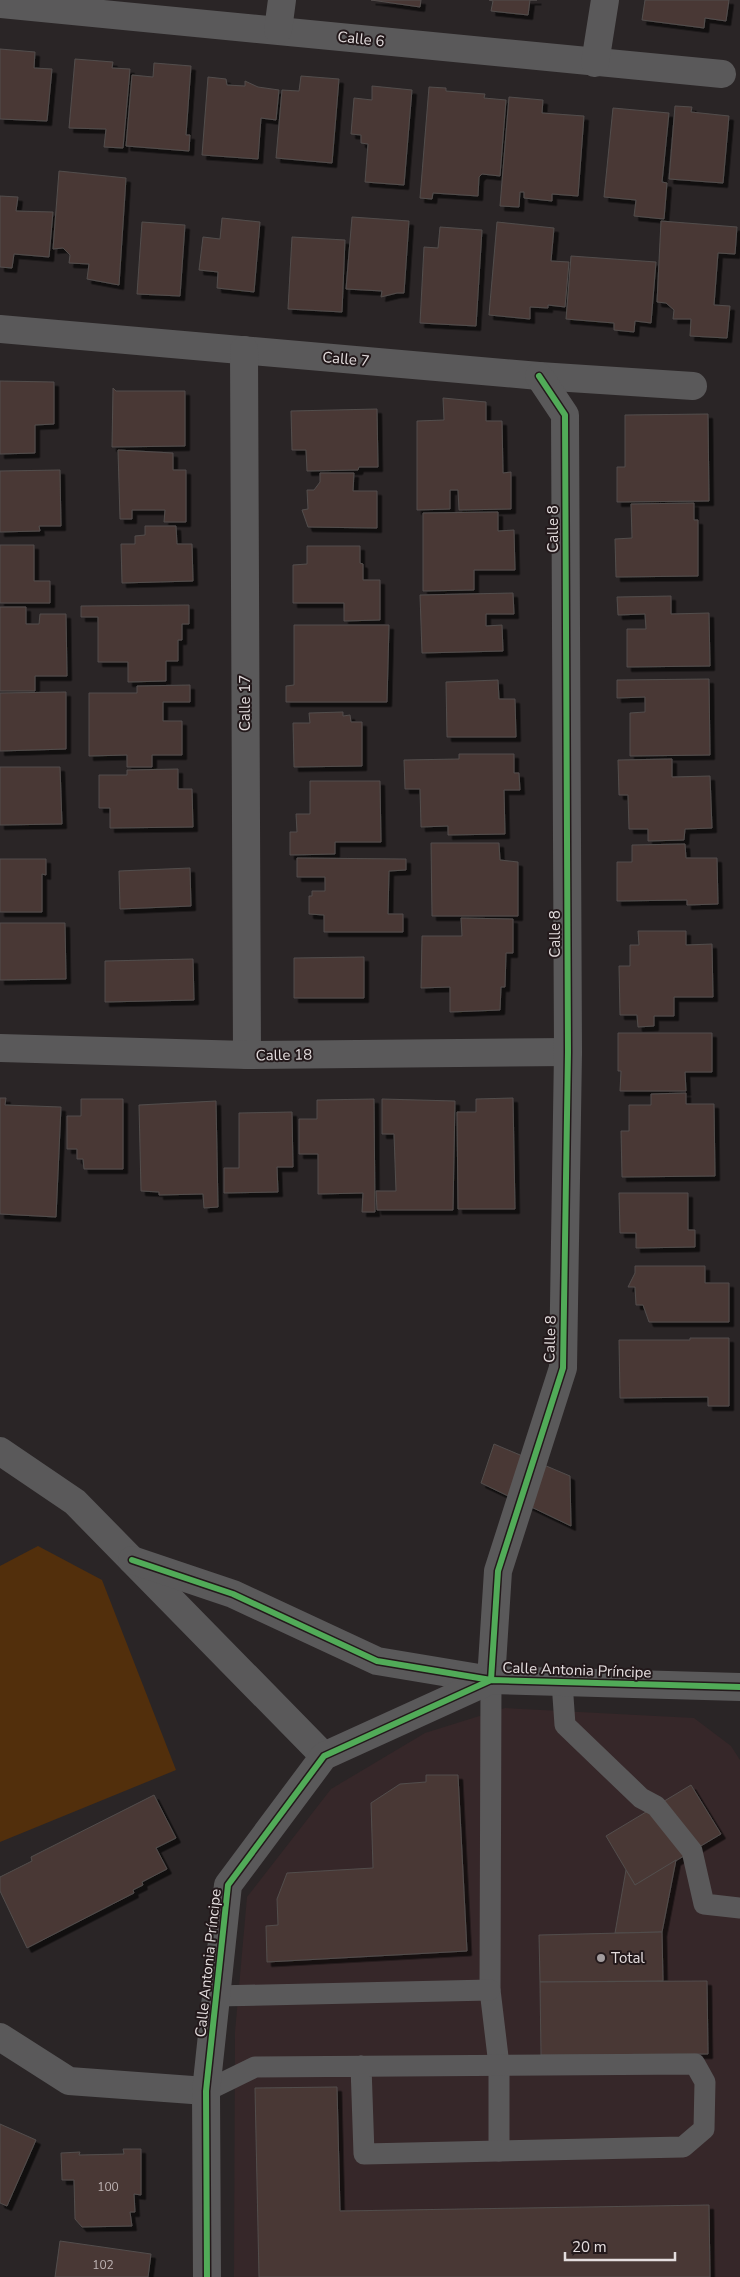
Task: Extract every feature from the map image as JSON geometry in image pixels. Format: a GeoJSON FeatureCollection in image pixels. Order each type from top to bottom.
{"type":"FeatureCollection","features":[{"type":"Feature","properties":{"kind":"street"},"geometry":{"type":"LineString","coordinates":[[278,30],[282,0]]}},
{"type":"Feature","properties":{"kind":"street"},"geometry":{"type":"LineString","coordinates":[[595,63],[605,0]]}},
{"type":"Feature","properties":{"kind":"street","name":"Calle 6"},"geometry":{"type":"LineString","coordinates":[[0,4],[722,74]]}},
{"type":"Feature","properties":{"kind":"street","name":"Calle 7"},"geometry":{"type":"LineString","coordinates":[[0,329],[539,376],[693,386]]}},
{"type":"Feature","properties":{"kind":"street","name":"Calle 17"},"geometry":{"type":"LineString","coordinates":[[244,350],[247,1055]]}},
{"type":"Feature","properties":{"kind":"street","name":"Calle 8"},"geometry":{"type":"LineString","coordinates":[[491,1680],[498,1571],[563,1368],[568,1052],[565,415],[539,376]]}},
{"type":"Feature","properties":{"kind":"street","name":"Calle 18"},"geometry":{"type":"LineString","coordinates":[[0,1048],[247,1055],[568,1052]]}},
{"type":"Feature","properties":{"kind":"street"},"geometry":{"type":"LineString","coordinates":[[0,1451],[75,1502],[324,1756]]}},
{"type":"Feature","properties":{"kind":"street"},"geometry":{"type":"LineString","coordinates":[[132,1560],[233,1594],[378,1661],[491,1680]]}},
{"type":"Feature","properties":{"kind":"street","name":"Calle Antonia Príncipe"},"geometry":{"type":"LineString","coordinates":[[207,2277],[206,2091],[228,1885],[324,1756],[491,1680],[740,1688]]}},
{"type":"Feature","properties":{"kind":"street"},"geometry":{"type":"LineString","coordinates":[[0,2037],[69,2081],[206,2091]]}},
{"type":"Feature","properties":{"kind":"lane"},"geometry":{"type":"LineString","coordinates":[[491,1680],[490,1990],[499,2065],[499,2151]]}},
{"type":"Feature","properties":{"kind":"lane"},"geometry":{"type":"LineString","coordinates":[[562,1682],[565,1726],[641,1798],[656,1806],[692,1851],[704,1904],[740,1908]]}},
{"type":"Feature","properties":{"kind":"lane"},"geometry":{"type":"LineString","coordinates":[[216,1996],[490,1990]]}},
{"type":"Feature","properties":{"kind":"lane"},"geometry":{"type":"LineString","coordinates":[[206,2091],[255,2067],[361,2066],[499,2065],[696,2064],[704,2082],[704,2129],[683,2147],[364,2154],[361,2066]]}},
{"type":"Feature","properties":{"kind":"shaded area"},"geometry":{"type":"Polygon","coordinates":[[[38,1546],[102,1580],[176,1770],[0,1842],[0,1566],[38,1546]]]}},
{"type":"Feature","properties":{"kind":"shaded area"},"geometry":{"type":"Polygon","coordinates":[[[505,1708],[694,1718],[731,1746],[740,1760],[740,2277],[234,2277],[235,2032],[247,1897],[331,1789],[425,1733],[505,1708]]]}},
{"type":"Feature","properties":{"kind":"building"},"geometry":{"type":"Polygon","coordinates":[[[371,0],[421,0],[420,7],[371,0]]]}},
{"type":"Feature","properties":{"kind":"building"},"geometry":{"type":"Polygon","coordinates":[[[489,0],[530,0],[528,15],[491,11],[493,1],[489,0]]]}},
{"type":"Feature","properties":{"kind":"building"},"geometry":{"type":"Polygon","coordinates":[[[645,0],[729,0],[726,21],[705,18],[704,28],[642,20],[645,0]]]}},
{"type":"Feature","properties":{"kind":"building"},"geometry":{"type":"Polygon","coordinates":[[[0,49],[35,52],[34,68],[52,69],[47,121],[0,119],[0,49]]]}},
{"type":"Feature","properties":{"kind":"building"},"geometry":{"type":"Polygon","coordinates":[[[75,59],[113,62],[112,68],[130,69],[123,148],[104,147],[106,129],[69,128],[75,59]]]}},
{"type":"Feature","properties":{"kind":"building"},"geometry":{"type":"Polygon","coordinates":[[[154,63],[191,66],[186,135],[190,135],[189,151],[126,146],[132,75],[153,77],[154,63]]]}},
{"type":"Feature","properties":{"kind":"building"},"geometry":{"type":"Polygon","coordinates":[[[301,76],[339,79],[332,163],[276,158],[282,90],[299,91],[301,76]]]}},
{"type":"Feature","properties":{"kind":"building"},"geometry":{"type":"Polygon","coordinates":[[[208,77],[226,79],[227,85],[245,86],[245,81],[258,87],[279,90],[276,120],[261,118],[258,159],[202,155],[208,77]]]}},
{"type":"Feature","properties":{"kind":"building"},"geometry":{"type":"Polygon","coordinates":[[[372,86],[412,90],[404,185],[365,182],[368,144],[361,143],[361,135],[351,134],[354,98],[372,100],[372,86]]]}},
{"type":"Feature","properties":{"kind":"building"},"geometry":{"type":"Polygon","coordinates":[[[429,87],[446,88],[446,91],[485,94],[484,98],[506,100],[500,176],[482,174],[479,177],[478,196],[433,193],[432,199],[420,198],[429,87]]]}},
{"type":"Feature","properties":{"kind":"building"},"geometry":{"type":"Polygon","coordinates":[[[509,97],[543,100],[542,113],[584,116],[578,196],[552,194],[552,201],[524,198],[524,192],[520,192],[519,207],[500,206],[509,97]]]}},
{"type":"Feature","properties":{"kind":"building"},"geometry":{"type":"Polygon","coordinates":[[[675,106],[692,107],[691,112],[729,116],[723,183],[669,179],[675,106]]]}},
{"type":"Feature","properties":{"kind":"building"},"geometry":{"type":"Polygon","coordinates":[[[613,108],[669,113],[662,182],[667,183],[664,219],[634,216],[636,200],[604,197],[613,108]]]}},
{"type":"Feature","properties":{"kind":"building"},"geometry":{"type":"Polygon","coordinates":[[[59,171],[126,178],[119,285],[87,279],[89,264],[69,263],[70,255],[63,248],[53,249],[59,171]]]}},
{"type":"Feature","properties":{"kind":"building"},"geometry":{"type":"Polygon","coordinates":[[[0,196],[18,197],[16,211],[53,212],[49,257],[14,254],[12,268],[0,267],[0,196]]]}},
{"type":"Feature","properties":{"kind":"building"},"geometry":{"type":"Polygon","coordinates":[[[352,217],[409,221],[404,293],[381,297],[382,291],[346,289],[352,217]]]}},
{"type":"Feature","properties":{"kind":"building"},"geometry":{"type":"Polygon","coordinates":[[[222,218],[260,222],[254,292],[217,288],[218,272],[199,270],[203,237],[220,239],[222,218]]]}},
{"type":"Feature","properties":{"kind":"building"},"geometry":{"type":"Polygon","coordinates":[[[661,221],[737,227],[735,254],[718,253],[714,305],[730,306],[727,338],[690,336],[691,319],[673,319],[674,310],[666,303],[657,302],[661,221]]]}},
{"type":"Feature","properties":{"kind":"building"},"geometry":{"type":"Polygon","coordinates":[[[142,222],[185,225],[180,296],[137,294],[142,222]]]}},
{"type":"Feature","properties":{"kind":"building"},"geometry":{"type":"Polygon","coordinates":[[[497,222],[554,228],[551,261],[569,262],[565,307],[548,305],[548,308],[530,307],[530,319],[489,315],[497,222]]]}},
{"type":"Feature","properties":{"kind":"building"},"geometry":{"type":"Polygon","coordinates":[[[440,227],[482,230],[476,326],[420,323],[424,247],[438,248],[440,227]]]}},
{"type":"Feature","properties":{"kind":"building"},"geometry":{"type":"Polygon","coordinates":[[[292,237],[345,240],[342,312],[288,309],[292,237]]]}},
{"type":"Feature","properties":{"kind":"building"},"geometry":{"type":"Polygon","coordinates":[[[571,256],[656,262],[651,323],[635,321],[634,332],[614,330],[614,323],[566,319],[571,256]]]}},
{"type":"Feature","properties":{"kind":"building"},"geometry":{"type":"Polygon","coordinates":[[[0,381],[54,382],[54,424],[35,425],[35,453],[0,454],[0,381]]]}},
{"type":"Feature","properties":{"kind":"building"},"geometry":{"type":"Polygon","coordinates":[[[113,388],[116,391],[185,391],[185,446],[112,447],[113,388]]]}},
{"type":"Feature","properties":{"kind":"building"},"geometry":{"type":"Polygon","coordinates":[[[443,398],[486,402],[486,421],[502,421],[503,473],[511,472],[511,509],[459,510],[458,490],[450,490],[450,509],[417,510],[417,421],[444,420],[443,398]]]}},
{"type":"Feature","properties":{"kind":"building"},"geometry":{"type":"Polygon","coordinates":[[[377,409],[378,467],[359,467],[358,470],[307,471],[306,450],[292,450],[291,411],[377,409]]]}},
{"type":"Feature","properties":{"kind":"building"},"geometry":{"type":"Polygon","coordinates":[[[708,414],[709,501],[617,502],[617,467],[625,467],[625,415],[708,414]]]}},
{"type":"Feature","properties":{"kind":"building"},"geometry":{"type":"Polygon","coordinates":[[[118,450],[173,453],[173,470],[186,470],[186,522],[164,522],[165,510],[132,510],[132,519],[120,519],[118,450]]]}},
{"type":"Feature","properties":{"kind":"building"},"geometry":{"type":"Polygon","coordinates":[[[60,470],[61,526],[39,526],[40,531],[0,532],[0,471],[60,470]]]}},
{"type":"Feature","properties":{"kind":"building"},"geometry":{"type":"Polygon","coordinates":[[[320,473],[354,473],[353,491],[377,491],[377,528],[308,527],[302,510],[308,509],[307,490],[314,490],[320,482],[320,473]]]}},
{"type":"Feature","properties":{"kind":"building"},"geometry":{"type":"Polygon","coordinates":[[[694,503],[694,520],[698,520],[698,576],[616,577],[615,539],[632,538],[631,504],[694,503]]]}},
{"type":"Feature","properties":{"kind":"building"},"geometry":{"type":"Polygon","coordinates":[[[498,512],[498,531],[514,530],[515,570],[474,570],[474,590],[423,591],[423,513],[498,512]]]}},
{"type":"Feature","properties":{"kind":"building"},"geometry":{"type":"Polygon","coordinates":[[[145,526],[176,526],[177,544],[192,544],[193,581],[122,583],[121,544],[135,544],[135,536],[145,535],[145,526]]]}},
{"type":"Feature","properties":{"kind":"building"},"geometry":{"type":"Polygon","coordinates":[[[0,545],[34,545],[34,581],[50,581],[50,603],[0,603],[0,545]]]}},
{"type":"Feature","properties":{"kind":"building"},"geometry":{"type":"Polygon","coordinates":[[[307,546],[360,546],[363,580],[380,580],[380,620],[344,621],[344,603],[293,603],[293,565],[307,564],[307,546]]]}},
{"type":"Feature","properties":{"kind":"building"},"geometry":{"type":"Polygon","coordinates":[[[513,593],[514,614],[486,614],[486,626],[502,625],[503,651],[422,653],[420,595],[513,593]]]}},
{"type":"Feature","properties":{"kind":"building"},"geometry":{"type":"Polygon","coordinates":[[[671,596],[671,614],[709,613],[710,666],[627,667],[627,629],[646,629],[645,614],[618,615],[617,597],[671,596]]]}},
{"type":"Feature","properties":{"kind":"building"},"geometry":{"type":"Polygon","coordinates":[[[189,605],[189,624],[182,624],[182,640],[178,640],[178,661],[166,661],[166,681],[128,682],[128,662],[98,662],[98,617],[81,617],[81,606],[189,605]]]}},
{"type":"Feature","properties":{"kind":"building"},"geometry":{"type":"Polygon","coordinates":[[[0,607],[26,607],[26,624],[39,624],[40,614],[66,614],[67,676],[35,676],[35,691],[0,691],[0,607]]]}},
{"type":"Feature","properties":{"kind":"building"},"geometry":{"type":"Polygon","coordinates":[[[294,625],[389,625],[387,702],[286,702],[286,686],[294,685],[294,625]]]}},
{"type":"Feature","properties":{"kind":"building"},"geometry":{"type":"Polygon","coordinates":[[[709,679],[710,755],[630,756],[630,713],[645,712],[645,697],[617,698],[617,680],[709,679]]]}},
{"type":"Feature","properties":{"kind":"building"},"geometry":{"type":"Polygon","coordinates":[[[498,680],[499,699],[515,699],[516,737],[447,737],[446,682],[498,680]]]}},
{"type":"Feature","properties":{"kind":"building"},"geometry":{"type":"Polygon","coordinates":[[[190,685],[190,702],[163,702],[163,721],[182,721],[182,755],[152,755],[152,767],[127,767],[127,755],[89,756],[89,693],[137,693],[137,686],[190,685]]]}},
{"type":"Feature","properties":{"kind":"building"},"geometry":{"type":"Polygon","coordinates":[[[66,692],[66,749],[0,751],[0,693],[66,692]]]}},
{"type":"Feature","properties":{"kind":"building"},"geometry":{"type":"Polygon","coordinates":[[[343,712],[343,716],[350,715],[351,722],[362,722],[362,766],[294,767],[293,723],[310,723],[309,713],[343,712]]]}},
{"type":"Feature","properties":{"kind":"building"},"geometry":{"type":"Polygon","coordinates":[[[459,754],[514,754],[514,773],[519,773],[520,790],[504,790],[505,834],[448,835],[448,826],[421,827],[420,789],[405,789],[404,760],[459,759],[459,754]]]}},
{"type":"Feature","properties":{"kind":"building"},"geometry":{"type":"Polygon","coordinates":[[[672,759],[672,777],[710,776],[712,828],[685,829],[684,840],[648,841],[648,829],[629,829],[628,795],[619,795],[618,760],[672,759]]]}},
{"type":"Feature","properties":{"kind":"building"},"geometry":{"type":"Polygon","coordinates":[[[0,767],[60,767],[62,824],[0,825],[0,767]]]}},
{"type":"Feature","properties":{"kind":"building"},"geometry":{"type":"Polygon","coordinates":[[[178,769],[178,789],[192,789],[193,827],[110,828],[110,808],[99,808],[99,775],[127,775],[127,770],[178,769]]]}},
{"type":"Feature","properties":{"kind":"building"},"geometry":{"type":"Polygon","coordinates":[[[310,781],[380,781],[381,842],[335,842],[335,854],[290,855],[290,832],[297,832],[296,814],[310,814],[310,781]]]}},
{"type":"Feature","properties":{"kind":"building"},"geometry":{"type":"Polygon","coordinates":[[[431,843],[499,843],[500,860],[518,862],[518,916],[432,916],[431,843]]]}},
{"type":"Feature","properties":{"kind":"building"},"geometry":{"type":"Polygon","coordinates":[[[685,844],[686,858],[717,858],[718,904],[687,905],[687,900],[617,901],[617,862],[632,862],[632,845],[685,844]]]}},
{"type":"Feature","properties":{"kind":"building"},"geometry":{"type":"Polygon","coordinates":[[[297,858],[406,859],[406,870],[389,871],[388,914],[403,914],[403,932],[324,932],[324,915],[309,914],[309,896],[312,896],[312,891],[325,891],[325,877],[297,877],[297,858]]]}},
{"type":"Feature","properties":{"kind":"building"},"geometry":{"type":"Polygon","coordinates":[[[0,859],[46,859],[46,875],[42,874],[42,912],[0,912],[0,859]]]}},
{"type":"Feature","properties":{"kind":"building"},"geometry":{"type":"Polygon","coordinates":[[[190,868],[191,906],[120,909],[119,871],[190,868]]]}},
{"type":"Feature","properties":{"kind":"building"},"geometry":{"type":"Polygon","coordinates":[[[461,918],[513,919],[513,953],[506,953],[505,987],[501,987],[500,1010],[450,1012],[450,987],[421,988],[422,936],[462,936],[461,918]]]}},
{"type":"Feature","properties":{"kind":"building"},"geometry":{"type":"Polygon","coordinates":[[[0,923],[65,923],[66,979],[0,980],[0,923]]]}},
{"type":"Feature","properties":{"kind":"building"},"geometry":{"type":"Polygon","coordinates":[[[638,931],[686,931],[686,945],[712,944],[713,997],[674,997],[674,1016],[654,1016],[654,1026],[638,1027],[637,1015],[620,1015],[619,966],[630,966],[630,945],[639,945],[638,931]]]}},
{"type":"Feature","properties":{"kind":"building"},"geometry":{"type":"Polygon","coordinates":[[[364,957],[364,998],[294,998],[294,958],[364,957]]]}},
{"type":"Feature","properties":{"kind":"building"},"geometry":{"type":"Polygon","coordinates":[[[193,959],[194,1000],[105,1002],[105,961],[193,959]]]}},
{"type":"Feature","properties":{"kind":"building"},"geometry":{"type":"Polygon","coordinates":[[[618,1033],[712,1033],[712,1072],[685,1072],[686,1091],[620,1091],[621,1071],[618,1071],[618,1033]]]}},
{"type":"Feature","properties":{"kind":"building"},"geometry":{"type":"Polygon","coordinates":[[[686,1093],[686,1104],[714,1104],[715,1176],[622,1177],[621,1131],[629,1131],[629,1105],[651,1105],[651,1094],[686,1093]]]}},
{"type":"Feature","properties":{"kind":"building"},"geometry":{"type":"Polygon","coordinates":[[[0,1098],[6,1098],[5,1105],[61,1107],[56,1217],[0,1214],[0,1098]]]}},
{"type":"Feature","properties":{"kind":"building"},"geometry":{"type":"Polygon","coordinates":[[[513,1098],[515,1209],[458,1209],[457,1112],[476,1112],[476,1099],[513,1098]]]}},
{"type":"Feature","properties":{"kind":"building"},"geometry":{"type":"Polygon","coordinates":[[[81,1099],[123,1099],[123,1169],[84,1169],[83,1159],[77,1159],[77,1149],[67,1149],[67,1116],[81,1116],[81,1099]]]}},
{"type":"Feature","properties":{"kind":"building"},"geometry":{"type":"Polygon","coordinates":[[[374,1099],[375,1212],[362,1212],[363,1193],[318,1194],[318,1154],[299,1154],[299,1119],[317,1119],[317,1100],[374,1099]]]}},
{"type":"Feature","properties":{"kind":"building"},"geometry":{"type":"Polygon","coordinates":[[[382,1099],[455,1101],[453,1210],[377,1210],[376,1191],[396,1191],[394,1134],[382,1134],[382,1099]]]}},
{"type":"Feature","properties":{"kind":"building"},"geometry":{"type":"Polygon","coordinates":[[[216,1101],[218,1207],[204,1208],[203,1194],[159,1195],[159,1192],[141,1191],[139,1105],[216,1101]]]}},
{"type":"Feature","properties":{"kind":"building"},"geometry":{"type":"Polygon","coordinates":[[[292,1112],[293,1167],[277,1167],[278,1192],[224,1193],[224,1168],[239,1168],[239,1113],[292,1112]]]}},
{"type":"Feature","properties":{"kind":"building"},"geometry":{"type":"Polygon","coordinates":[[[619,1193],[688,1193],[688,1230],[695,1230],[695,1247],[636,1248],[636,1233],[620,1233],[619,1193]]]}},
{"type":"Feature","properties":{"kind":"building"},"geometry":{"type":"Polygon","coordinates":[[[635,1266],[705,1266],[705,1283],[729,1283],[729,1322],[649,1322],[643,1305],[636,1305],[635,1287],[628,1287],[635,1273],[635,1266]]]}},
{"type":"Feature","properties":{"kind":"building"},"geometry":{"type":"Polygon","coordinates":[[[690,1338],[729,1338],[729,1406],[708,1406],[708,1397],[620,1398],[619,1340],[690,1340],[690,1338]]]}},
{"type":"Feature","properties":{"kind":"building"},"geometry":{"type":"Polygon","coordinates":[[[494,1444],[570,1476],[571,1526],[481,1483],[494,1444]]]}},
{"type":"Feature","properties":{"kind":"building"},"geometry":{"type":"Polygon","coordinates":[[[426,1775],[458,1775],[467,1951],[267,1962],[266,1926],[278,1925],[277,1899],[287,1873],[373,1868],[371,1803],[400,1784],[426,1782],[426,1775]]]}},
{"type":"Feature","properties":{"kind":"building"},"geometry":{"type":"Polygon","coordinates":[[[691,1785],[721,1834],[635,1885],[606,1836],[691,1785]]]}},
{"type":"Feature","properties":{"kind":"building"},"geometry":{"type":"Polygon","coordinates":[[[154,1795],[176,1838],[156,1848],[167,1869],[142,1882],[143,1885],[133,1890],[134,1893],[27,1948],[0,1891],[0,1877],[32,1861],[31,1857],[154,1795]]]}},
{"type":"Feature","properties":{"kind":"building"},"geometry":{"type":"Polygon","coordinates":[[[676,1860],[662,1932],[615,1933],[626,1870],[635,1885],[676,1860]]]}},
{"type":"Feature","properties":{"kind":"building","name":"Total"},"geometry":{"type":"Polygon","coordinates":[[[662,1932],[663,1981],[540,1982],[539,1935],[662,1932]]]}},
{"type":"Feature","properties":{"kind":"building"},"geometry":{"type":"Polygon","coordinates":[[[707,1981],[708,2054],[541,2055],[540,1982],[707,1981]]]}},
{"type":"Feature","properties":{"kind":"building"},"geometry":{"type":"Polygon","coordinates":[[[337,2087],[340,2211],[709,2205],[710,2277],[259,2277],[255,2088],[337,2087]]]}},
{"type":"Feature","properties":{"kind":"building"},"geometry":{"type":"Polygon","coordinates":[[[0,2124],[36,2140],[7,2206],[0,2203],[0,2124]]]}},
{"type":"Feature","properties":{"kind":"building"},"geometry":{"type":"Polygon","coordinates":[[[123,2149],[141,2149],[141,2195],[134,2194],[135,2212],[130,2212],[132,2226],[82,2227],[75,2219],[74,2180],[62,2180],[61,2153],[80,2152],[79,2155],[124,2154],[123,2149]]]}},
{"type":"Feature","properties":{"kind":"building"},"geometry":{"type":"Polygon","coordinates":[[[60,2241],[151,2254],[148,2277],[55,2277],[60,2241]]]}},
{"type":"Feature","properties":{"kind":"cycle path"},"geometry":{"type":"LineString","coordinates":[[132,1560],[233,1594],[377,1661],[491,1680],[498,1571],[563,1368],[568,1052],[565,415],[539,376]]}},
{"type":"Feature","properties":{"kind":"cycle path"},"geometry":{"type":"LineString","coordinates":[[207,2277],[206,2091],[228,1885],[324,1756],[491,1680],[740,1687]]}},
{"type":"Feature","properties":{"kind":"place","name":"Total"},"geometry":{"type":"Point","coordinates":[601,1958]}}]}
